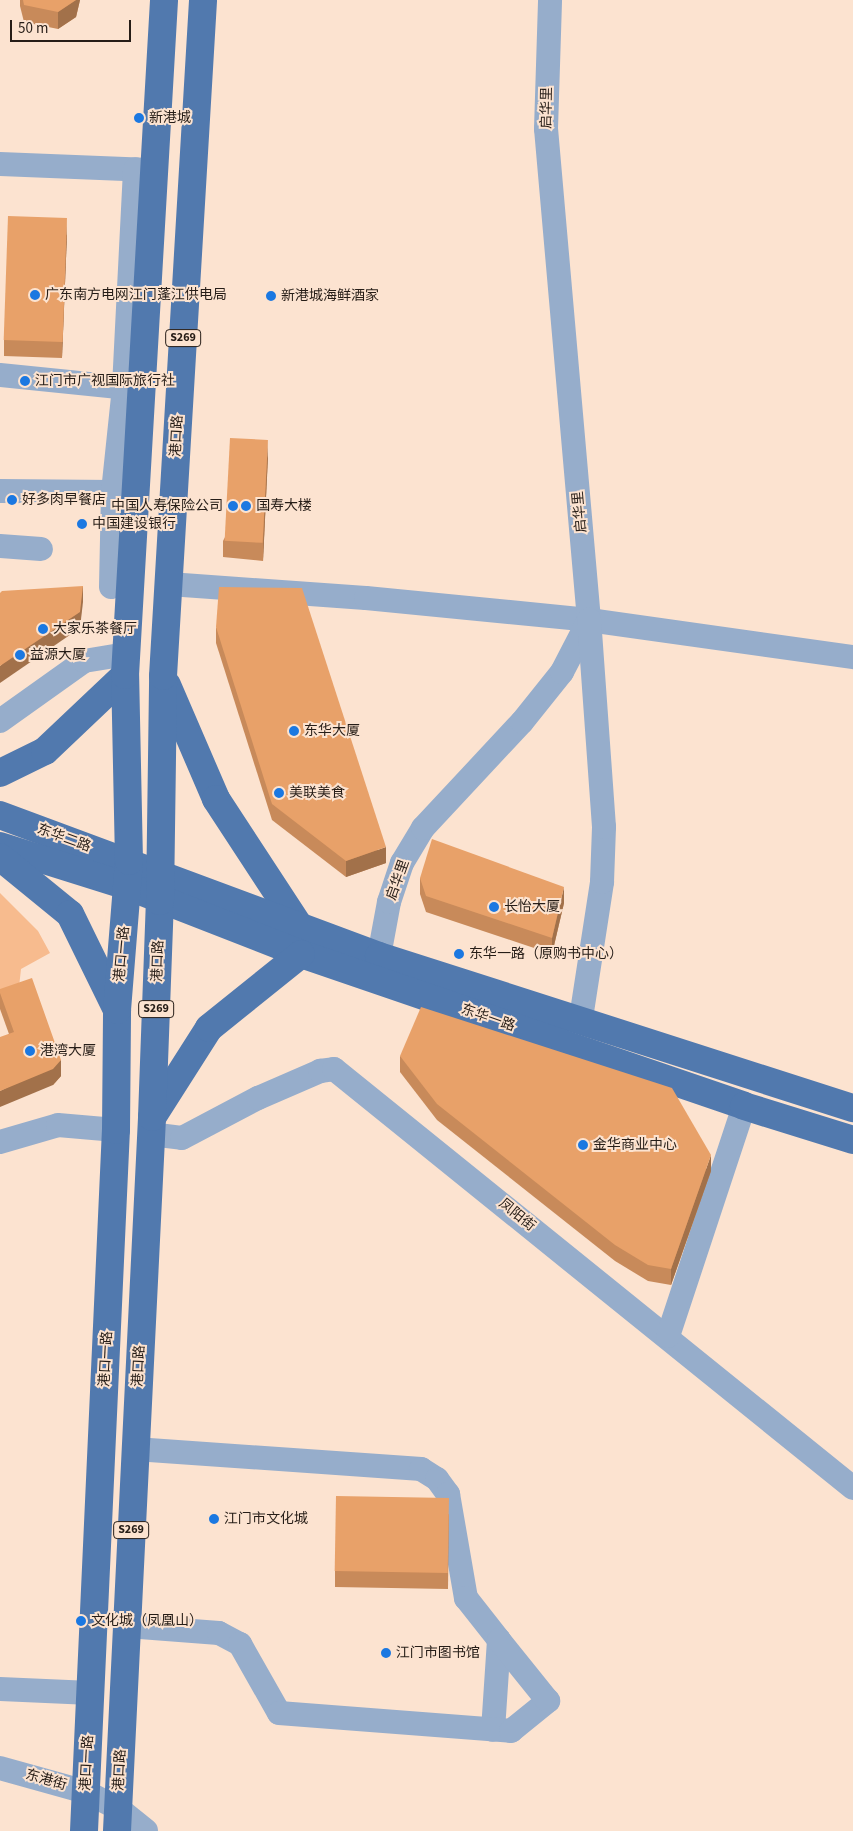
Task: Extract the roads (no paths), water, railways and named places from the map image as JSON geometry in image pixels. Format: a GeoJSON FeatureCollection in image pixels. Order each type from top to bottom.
{"type":"FeatureCollection","features":[{"type":"Feature","properties":{"kind":"main road","name":"S269"},"geometry":{"type":"LineString","coordinates":[[128,874],[126,665],[132,564],[133,388],[145,170],[164,0]]}},
{"type":"Feature","properties":{"kind":"main road","name":"港口路"},"geometry":{"type":"LineString","coordinates":[[161,873],[163,676],[203,0]]}},
{"type":"Feature","properties":{"kind":"main road"},"geometry":{"type":"LineString","coordinates":[[132,564],[170,574]]}},
{"type":"Feature","properties":{"kind":"main road"},"geometry":{"type":"LineString","coordinates":[[111,587],[128,624]]}},
{"type":"Feature","properties":{"kind":"main road"},"geometry":{"type":"LineString","coordinates":[[0,773],[45,751],[126,665]]}},
{"type":"Feature","properties":{"kind":"main road"},"geometry":{"type":"LineString","coordinates":[[163,676],[216,799],[299,926]]}},
{"type":"Feature","properties":{"kind":"main road","name":"东华二路"},"geometry":{"type":"LineString","coordinates":[[0,815],[128,874]]}},
{"type":"Feature","properties":{"kind":"main road","name":"东华二路"},"geometry":{"type":"LineString","coordinates":[[0,846],[128,874]]}},
{"type":"Feature","properties":{"kind":"main road"},"geometry":{"type":"LineString","coordinates":[[0,857],[70,914],[118,1010]]}},
{"type":"Feature","properties":{"kind":"main road","name":"S269"},"geometry":{"type":"LineString","coordinates":[[160,901],[161,873]]}},
{"type":"Feature","properties":{"kind":"main road","name":"东华一路"},"geometry":{"type":"LineString","coordinates":[[128,874],[161,873],[379,956],[581,1018],[853,1108]]}},
{"type":"Feature","properties":{"kind":"main road","name":"东华一路"},"geometry":{"type":"LineString","coordinates":[[128,874],[160,901],[301,954],[744,1106],[853,1140]]}},
{"type":"Feature","properties":{"kind":"main road","name":"港口一路"},"geometry":{"type":"LineString","coordinates":[[84,1831],[116,1130],[118,1010],[128,874]]}},
{"type":"Feature","properties":{"kind":"main road","name":"港口路"},"geometry":{"type":"LineString","coordinates":[[117,1819],[151,1126],[160,901]]}},
{"type":"Feature","properties":{"kind":"main road"},"geometry":{"type":"LineString","coordinates":[[151,1126],[210,1028],[301,954]]}},
{"type":"Feature","properties":{"kind":"main road"},"geometry":{"type":"LineString","coordinates":[[112,1225],[146,1229]]}},
{"type":"Feature","properties":{"kind":"street","name":"启华里"},"geometry":{"type":"LineString","coordinates":[[379,956],[389,902],[402,863],[423,828],[522,722],[562,672],[589,620],[546,129],[550,0]]}},
{"type":"Feature","properties":{"kind":"street"},"geometry":{"type":"LineString","coordinates":[[0,164],[145,170]]}},
{"type":"Feature","properties":{"kind":"street"},"geometry":{"type":"LineString","coordinates":[[0,375],[133,388],[113,492],[111,587]]}},
{"type":"Feature","properties":{"kind":"street"},"geometry":{"type":"LineString","coordinates":[[0,491],[113,492]]}},
{"type":"Feature","properties":{"kind":"street"},"geometry":{"type":"LineString","coordinates":[[0,546],[41,549]]}},
{"type":"Feature","properties":{"kind":"street"},"geometry":{"type":"LineString","coordinates":[[170,574],[366,598],[589,620],[853,657]]}},
{"type":"Feature","properties":{"kind":"street"},"geometry":{"type":"LineString","coordinates":[[581,1018],[602,882],[604,827],[589,620]]}},
{"type":"Feature","properties":{"kind":"street"},"geometry":{"type":"LineString","coordinates":[[0,721],[84,661],[126,665]]}},
{"type":"Feature","properties":{"kind":"street","name":"凤阳街"},"geometry":{"type":"LineString","coordinates":[[151,1126],[182,1138],[258,1098],[320,1071],[334,1069],[668,1336],[853,1488]]}},
{"type":"Feature","properties":{"kind":"street"},"geometry":{"type":"LineString","coordinates":[[668,1336],[744,1106]]}},
{"type":"Feature","properties":{"kind":"street"},"geometry":{"type":"LineString","coordinates":[[0,1142],[58,1125],[116,1130]]}},
{"type":"Feature","properties":{"kind":"street"},"geometry":{"type":"LineString","coordinates":[[127,1626],[219,1633],[240,1644],[279,1713],[511,1732],[548,1701],[466,1598],[448,1494],[437,1479],[421,1470],[135,1449]]}},
{"type":"Feature","properties":{"kind":"street"},"geometry":{"type":"LineString","coordinates":[[493,1730],[499,1640]]}},
{"type":"Feature","properties":{"kind":"street"},"geometry":{"type":"LineString","coordinates":[[0,1689],[91,1693]]}},
{"type":"Feature","properties":{"kind":"street","name":"东港街"},"geometry":{"type":"LineString","coordinates":[[0,1768],[86,1792],[117,1819],[146,1831]]}},
{"type":"Feature","properties":{"kind":"place","name":"新港城"},"geometry":{"type":"Point","coordinates":[139,118]}},
{"type":"Feature","properties":{"kind":"place","name":"广东南方电网江门蓬江供电局"},"geometry":{"type":"Point","coordinates":[35,295]}},
{"type":"Feature","properties":{"kind":"place","name":"新港城海鲜酒家"},"geometry":{"type":"Point","coordinates":[271,296]}},
{"type":"Feature","properties":{"kind":"place","name":"江门市广视国际旅行社"},"geometry":{"type":"Point","coordinates":[25,381]}},
{"type":"Feature","properties":{"kind":"place","name":"好多肉早餐店"},"geometry":{"type":"Point","coordinates":[12,500]}},
{"type":"Feature","properties":{"kind":"place","name":"中国人寿保险公司"},"geometry":{"type":"Point","coordinates":[233,506]}},
{"type":"Feature","properties":{"kind":"place","name":"国寿大楼"},"geometry":{"type":"Point","coordinates":[246,506]}},
{"type":"Feature","properties":{"kind":"place","name":"中国建设银行"},"geometry":{"type":"Point","coordinates":[82,524]}},
{"type":"Feature","properties":{"kind":"place","name":"大家乐茶餐厅"},"geometry":{"type":"Point","coordinates":[43,629]}},
{"type":"Feature","properties":{"kind":"place","name":"益源大厦"},"geometry":{"type":"Point","coordinates":[20,655]}},
{"type":"Feature","properties":{"kind":"place","name":"东华大厦"},"geometry":{"type":"Point","coordinates":[294,731]}},
{"type":"Feature","properties":{"kind":"place","name":"美联美食"},"geometry":{"type":"Point","coordinates":[279,793]}},
{"type":"Feature","properties":{"kind":"place","name":"长怡大厦"},"geometry":{"type":"Point","coordinates":[494,907]}},
{"type":"Feature","properties":{"kind":"place","name":"东华一路（原购书中心）"},"geometry":{"type":"Point","coordinates":[459,954]}},
{"type":"Feature","properties":{"kind":"place","name":"港湾大厦"},"geometry":{"type":"Point","coordinates":[30,1051]}},
{"type":"Feature","properties":{"kind":"place","name":"金华商业中心"},"geometry":{"type":"Point","coordinates":[583,1145]}},
{"type":"Feature","properties":{"kind":"place","name":"江门市文化城"},"geometry":{"type":"Point","coordinates":[214,1519]}},
{"type":"Feature","properties":{"kind":"place","name":"文化城（凤凰山）"},"geometry":{"type":"Point","coordinates":[81,1621]}},
{"type":"Feature","properties":{"kind":"place","name":"江门市图书馆"},"geometry":{"type":"Point","coordinates":[386,1653]}}]}
